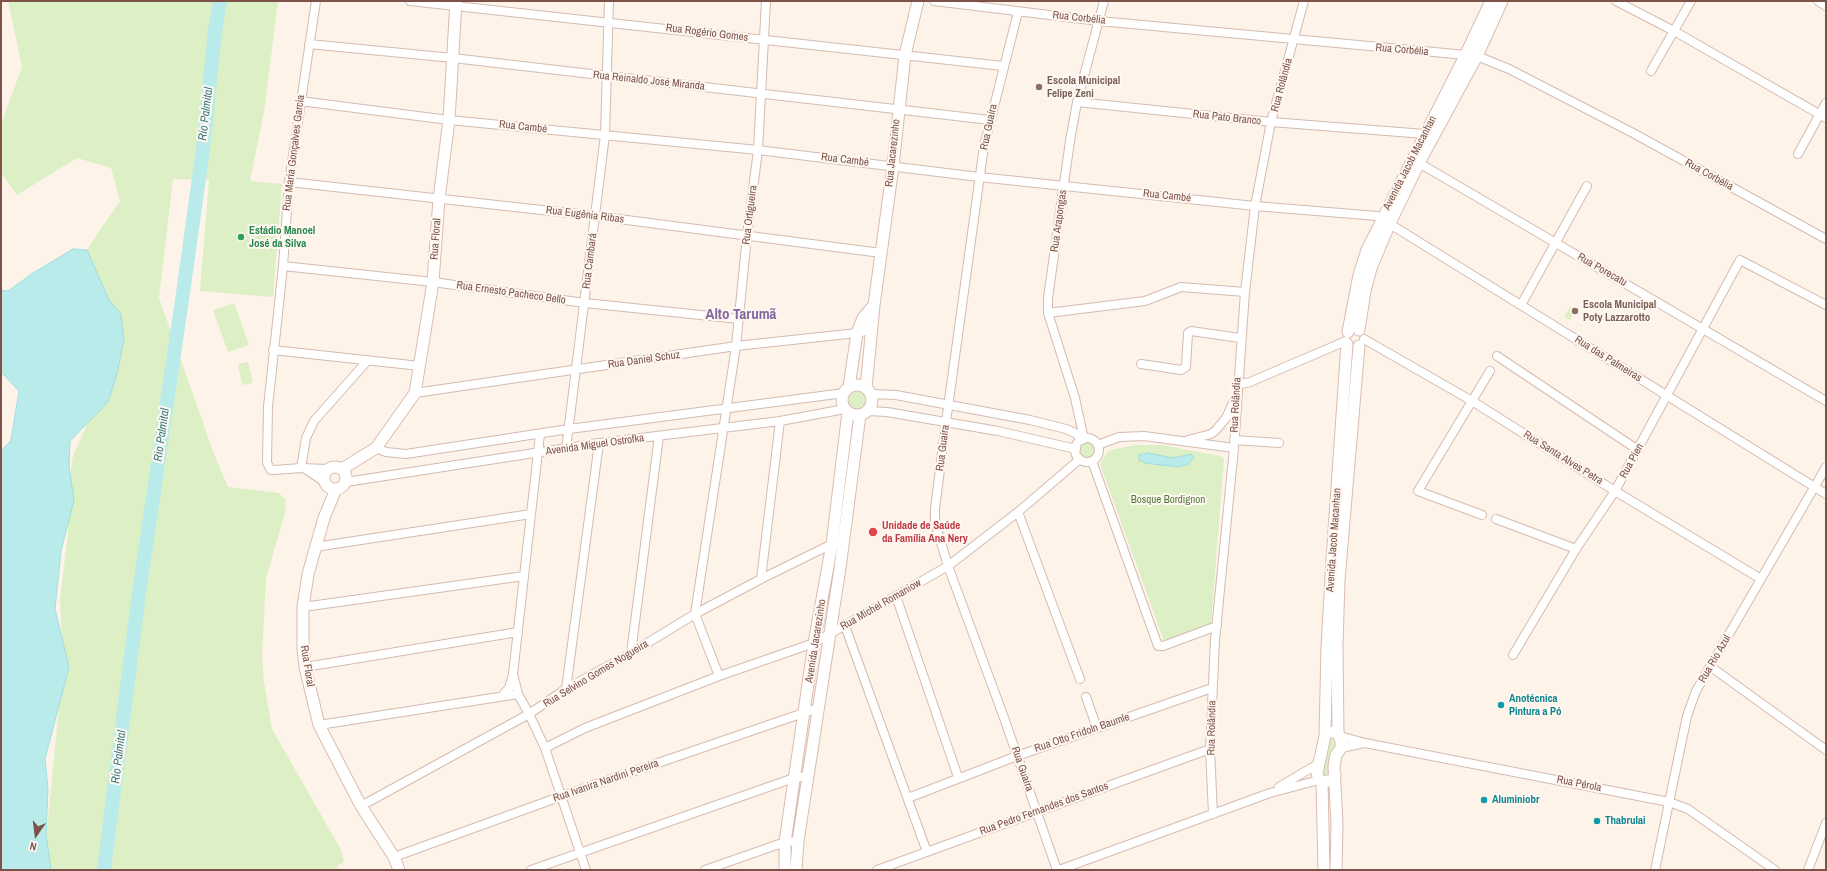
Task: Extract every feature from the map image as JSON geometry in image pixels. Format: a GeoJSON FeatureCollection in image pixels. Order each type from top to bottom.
{"type":"FeatureCollection","features":[{"type":"Feature","properties":{"kind":"street","name":"Rua Maria Gonçalves Garcia"},"geometry":{"type":"LineString","coordinates":[[303,469],[271,470],[267,463],[268,406],[283,266],[289,182],[316,1]]}},
{"type":"Feature","properties":{"kind":"street","name":"Rua Rogério Gomes"},"geometry":{"type":"LineString","coordinates":[[410,1],[455,4],[1003,66]]}},
{"type":"Feature","properties":{"kind":"street","name":"Rua Cambará"},"geometry":{"type":"LineString","coordinates":[[566,449],[605,135],[609,1]]}},
{"type":"Feature","properties":{"kind":"street","name":"Rua Ortigueira"},"geometry":{"type":"LineString","coordinates":[[695,614],[736,346],[747,236],[758,150],[766,1]]}},
{"type":"Feature","properties":{"kind":"street","name":"Rua Jacarezinho"},"geometry":{"type":"LineString","coordinates":[[868,391],[874,305],[898,108],[905,55],[918,1]]}},
{"type":"Feature","properties":{"kind":"street","name":"Rua Corbélia"},"geometry":{"type":"LineString","coordinates":[[934,1],[1099,21],[1471,56],[1509,69],[1633,133],[1826,239]]}},
{"type":"Feature","properties":{"kind":"street","name":"Rua Arapongas"},"geometry":{"type":"LineString","coordinates":[[1083,440],[1075,398],[1048,313],[1048,298],[1070,141],[1077,102],[1104,1]]}},
{"type":"Feature","properties":{"kind":"street","name":"Rua Rolândia"},"geometry":{"type":"LineString","coordinates":[[1213,814],[1210,749],[1212,688],[1234,444],[1244,292],[1256,206],[1271,122],[1304,1]]}},
{"type":"Feature","properties":{"kind":"street","name":"Avenida Jacob Macanhan"},"geometry":{"type":"LineString","coordinates":[[1324,870],[1321,781],[1317,773],[1326,736],[1327,648],[1347,339],[1359,275],[1367,250],[1386,221],[1419,163],[1471,56],[1491,1]]}},
{"type":"Feature","properties":{"kind":"street","name":"Avenida Jacob Macanhan"},"geometry":{"type":"LineString","coordinates":[[1336,870],[1337,823],[1334,763],[1341,748],[1339,734],[1337,645],[1339,580],[1365,291],[1386,221],[1425,134],[1502,1]]}},
{"type":"Feature","properties":{"kind":"street"},"geometry":{"type":"LineString","coordinates":[[1616,1],[1674,31],[1823,116]]}},
{"type":"Feature","properties":{"kind":"street"},"geometry":{"type":"LineString","coordinates":[[1651,71],[1691,1]]}},
{"type":"Feature","properties":{"kind":"street"},"geometry":{"type":"LineString","coordinates":[[1818,1],[1826,6]]}},
{"type":"Feature","properties":{"kind":"street","name":"Rua Floral"},"geometry":{"type":"LineString","coordinates":[[345,476],[364,457],[376,448],[416,393],[433,282],[439,199],[449,120],[455,4]]}},
{"type":"Feature","properties":{"kind":"street","name":"Rua Guaíra"},"geometry":{"type":"LineString","coordinates":[[1018,12],[990,120],[979,176],[935,509],[936,526],[948,566],[1058,870]]}},
{"type":"Feature","properties":{"kind":"street","name":"Rua Reinaldo José Miranda"},"geometry":{"type":"LineString","coordinates":[[309,44],[453,58],[606,77],[898,108],[990,120]]}},
{"type":"Feature","properties":{"kind":"street","name":"Rua Cambé"},"geometry":{"type":"LineString","coordinates":[[300,101],[449,120],[758,150],[1256,206],[1377,216],[1386,221]]}},
{"type":"Feature","properties":{"kind":"street","name":"Rua Pato Branco"},"geometry":{"type":"LineString","coordinates":[[1077,102],[1271,122],[1425,134]]}},
{"type":"Feature","properties":{"kind":"street"},"geometry":{"type":"LineString","coordinates":[[1798,154],[1823,116],[1826,104]]}},
{"type":"Feature","properties":{"kind":"street","name":"Rua Porecatu"},"geometry":{"type":"LineString","coordinates":[[1419,163],[1826,402]]}},
{"type":"Feature","properties":{"kind":"street","name":"Rua Eugênia Ribas"},"geometry":{"type":"LineString","coordinates":[[289,182],[596,216],[881,253]]}},
{"type":"Feature","properties":{"kind":"street"},"geometry":{"type":"LineString","coordinates":[[1521,305],[1557,243],[1587,186]]}},
{"type":"Feature","properties":{"kind":"street","name":"Rua das Palmeiras"},"geometry":{"type":"LineString","coordinates":[[1386,221],[1826,494]]}},
{"type":"Feature","properties":{"kind":"street","name":"Rua Píen"},"geometry":{"type":"LineString","coordinates":[[1513,655],[1576,549],[1615,491],[1668,396],[1740,260],[1826,305]]}},
{"type":"Feature","properties":{"kind":"street","name":"Rua Ernesto Pacheco Bello"},"geometry":{"type":"LineString","coordinates":[[283,266],[433,282],[585,303],[739,319]]}},
{"type":"Feature","properties":{"kind":"street"},"geometry":{"type":"LineString","coordinates":[[1048,313],[1145,301],[1181,287],[1244,292]]}},
{"type":"Feature","properties":{"kind":"street"},"geometry":{"type":"LineString","coordinates":[[874,305],[863,318],[857,332],[847,390],[842,401],[846,410],[852,414],[864,413],[946,422],[998,431],[1076,449]]}},
{"type":"Feature","properties":{"kind":"street","name":"Rua Daniel Schuz"},"geometry":{"type":"LineString","coordinates":[[416,393],[736,346],[865,331],[872,327]]}},
{"type":"Feature","properties":{"kind":"street"},"geometry":{"type":"LineString","coordinates":[[1237,385],[1250,382],[1347,339],[1353,329],[1361,339],[1353,347],[1347,339]]}},
{"type":"Feature","properties":{"kind":"street"},"geometry":{"type":"LineString","coordinates":[[1141,364],[1181,370],[1186,366],[1188,333],[1191,331],[1240,338]]}},
{"type":"Feature","properties":{"kind":"street","name":"Rua Santa Alves Petra"},"geometry":{"type":"LineString","coordinates":[[1361,339],[1472,401],[1615,491],[1761,579]]}},
{"type":"Feature","properties":{"kind":"street"},"geometry":{"type":"LineString","coordinates":[[273,350],[420,366]]}},
{"type":"Feature","properties":{"kind":"street"},"geometry":{"type":"LineString","coordinates":[[1497,356],[1638,450]]}},
{"type":"Feature","properties":{"kind":"street"},"geometry":{"type":"LineString","coordinates":[[303,469],[306,438],[314,421],[368,360]]}},
{"type":"Feature","properties":{"kind":"street"},"geometry":{"type":"LineString","coordinates":[[1482,515],[1418,490],[1490,371]]}},
{"type":"Feature","properties":{"kind":"street"},"geometry":{"type":"LineString","coordinates":[[847,390],[857,385],[868,391],[949,404],[1030,420],[1066,429],[1075,433],[1083,440]]}},
{"type":"Feature","properties":{"kind":"street","name":"Avenida Miguel Ostrofka"},"geometry":{"type":"LineString","coordinates":[[376,448],[386,452],[406,454],[847,390]]}},
{"type":"Feature","properties":{"kind":"street"},"geometry":{"type":"LineString","coordinates":[[864,413],[872,402],[868,391]]}},
{"type":"Feature","properties":{"kind":"street"},"geometry":{"type":"LineString","coordinates":[[1186,440],[1211,434],[1216,430],[1226,418],[1236,396]]}},
{"type":"Feature","properties":{"kind":"street","name":"Avenida Miguel Ostrofka"},"geometry":{"type":"LineString","coordinates":[[345,476],[780,421],[846,410]]}},
{"type":"Feature","properties":{"kind":"street","name":"Avenida Jacarezinho"},"geometry":{"type":"LineString","coordinates":[[785,870],[785,842],[794,778],[814,643],[832,544],[846,410]]}},
{"type":"Feature","properties":{"kind":"street","name":"Avenida Jacarezinho"},"geometry":{"type":"LineString","coordinates":[[796,870],[798,842],[807,776],[864,413]]}},
{"type":"Feature","properties":{"kind":"street"},"geometry":{"type":"LineString","coordinates":[[761,578],[780,421]]}},
{"type":"Feature","properties":{"kind":"street"},"geometry":{"type":"LineString","coordinates":[[502,696],[509,688],[513,674],[540,434]]}},
{"type":"Feature","properties":{"kind":"street"},"geometry":{"type":"LineString","coordinates":[[632,653],[659,436]]}},
{"type":"Feature","properties":{"kind":"street"},"geometry":{"type":"LineString","coordinates":[[1098,445],[1119,437],[1144,436],[1234,444],[1279,444]]}},
{"type":"Feature","properties":{"kind":"street"},"geometry":{"type":"LineString","coordinates":[[1091,439],[1098,445],[1098,455],[1092,461],[1084,462],[1076,454],[1078,444],[1083,440],[1091,439]]}},
{"type":"Feature","properties":{"kind":"street"},"geometry":{"type":"LineString","coordinates":[[566,689],[599,443]]}},
{"type":"Feature","properties":{"kind":"street","name":"Rua Michel Romaniow"},"geometry":{"type":"LineString","coordinates":[[545,748],[585,728],[719,676],[814,643],[948,566],[1018,512],[1080,459]]}},
{"type":"Feature","properties":{"kind":"street"},"geometry":{"type":"LineString","coordinates":[[1092,461],[1158,646],[1165,646],[1217,626]]}},
{"type":"Feature","properties":{"kind":"street"},"geometry":{"type":"LineString","coordinates":[[335,467],[345,476],[342,487],[329,486],[303,469],[328,469],[335,467]]}},
{"type":"Feature","properties":{"kind":"street","name":"Rua Rio Azul"},"geometry":{"type":"LineString","coordinates":[[1655,870],[1687,716],[1696,691],[1813,487],[1826,467]]}},
{"type":"Feature","properties":{"kind":"street"},"geometry":{"type":"LineString","coordinates":[[328,469],[324,475],[329,486]]}},
{"type":"Feature","properties":{"kind":"street","name":"Rua Floral"},"geometry":{"type":"LineString","coordinates":[[329,486],[324,518],[308,574],[303,607],[303,648],[305,667],[319,725],[361,806],[394,857],[399,870]]}},
{"type":"Feature","properties":{"kind":"street"},"geometry":{"type":"LineString","coordinates":[[1018,512],[1080,679]]}},
{"type":"Feature","properties":{"kind":"street"},"geometry":{"type":"LineString","coordinates":[[315,547],[531,514]]}},
{"type":"Feature","properties":{"kind":"street"},"geometry":{"type":"LineString","coordinates":[[1496,519],[1576,549]]}},
{"type":"Feature","properties":{"kind":"street","name":"Rua Selvino Gomes Nogueira"},"geometry":{"type":"LineString","coordinates":[[361,806],[529,714],[566,689],[632,653],[695,614],[761,578],[832,544]]}},
{"type":"Feature","properties":{"kind":"street"},"geometry":{"type":"LineString","coordinates":[[303,607],[524,576]]}},
{"type":"Feature","properties":{"kind":"street"},"geometry":{"type":"LineString","coordinates":[[896,596],[958,777]]}},
{"type":"Feature","properties":{"kind":"street"},"geometry":{"type":"LineString","coordinates":[[695,614],[719,676]]}},
{"type":"Feature","properties":{"kind":"street"},"geometry":{"type":"LineString","coordinates":[[845,626],[927,852]]}},
{"type":"Feature","properties":{"kind":"street"},"geometry":{"type":"LineString","coordinates":[[305,667],[518,632]]}},
{"type":"Feature","properties":{"kind":"street"},"geometry":{"type":"LineString","coordinates":[[1711,667],[1826,750]]}},
{"type":"Feature","properties":{"kind":"street"},"geometry":{"type":"LineString","coordinates":[[513,674],[518,694],[545,748],[586,870]]}},
{"type":"Feature","properties":{"kind":"street","name":"Rua Otto Fridoln Baumle"},"geometry":{"type":"LineString","coordinates":[[908,798],[958,777],[1212,688]]}},
{"type":"Feature","properties":{"kind":"street"},"geometry":{"type":"LineString","coordinates":[[319,725],[518,694]]}},
{"type":"Feature","properties":{"kind":"street"},"geometry":{"type":"LineString","coordinates":[[1086,697],[1096,728]]}},
{"type":"Feature","properties":{"kind":"street","name":"Rua Ivanira Nardini Pereira"},"geometry":{"type":"LineString","coordinates":[[394,857],[562,796],[805,711],[818,708]]}},
{"type":"Feature","properties":{"kind":"street"},"geometry":{"type":"LineString","coordinates":[[1326,736],[1329,732],[1339,734]]}},
{"type":"Feature","properties":{"kind":"street","name":"Rua Pérola"},"geometry":{"type":"LineString","coordinates":[[1339,734],[1365,742],[1669,802],[1688,809],[1775,870]]}},
{"type":"Feature","properties":{"kind":"street","name":"Rua Pérola"},"geometry":{"type":"LineString","coordinates":[[1341,748],[1365,742]]}},
{"type":"Feature","properties":{"kind":"street","name":"Rua Pedro Fernandes dos Santos"},"geometry":{"type":"LineString","coordinates":[[877,870],[1210,749]]}},
{"type":"Feature","properties":{"kind":"street"},"geometry":{"type":"LineString","coordinates":[[1270,793],[1318,764]]}},
{"type":"Feature","properties":{"kind":"street"},"geometry":{"type":"LineString","coordinates":[[1058,870],[1270,793],[1321,781],[1333,780],[1335,775]]}},
{"type":"Feature","properties":{"kind":"street"},"geometry":{"type":"LineString","coordinates":[[531,870],[794,778],[807,776]]}},
{"type":"Feature","properties":{"kind":"street"},"geometry":{"type":"LineString","coordinates":[[1808,870],[1826,823]]}},
{"type":"Feature","properties":{"kind":"street"},"geometry":{"type":"LineString","coordinates":[[705,870],[785,842],[798,842]]}},
{"type":"Feature","properties":{"kind":"green space"},"geometry":{"type":"Polygon","coordinates":[[[8,1],[278,1],[264,112],[250,181],[282,184],[273,297],[200,291],[209,180],[173,179],[159,298],[214,454],[228,487],[279,493],[286,500],[285,513],[266,578],[262,656],[264,682],[272,729],[341,850],[344,862],[337,866],[338,870],[43,870],[61,686],[62,646],[60,599],[68,533],[67,496],[73,456],[105,376],[79,261],[120,201],[111,168],[77,158],[17,195],[1,173],[1,124],[22,67],[8,1]]]}},
{"type":"Feature","properties":{"kind":"green space"},"geometry":{"type":"Polygon","coordinates":[[[234,303],[249,345],[228,352],[213,310],[234,303]]]}},
{"type":"Feature","properties":{"kind":"green space"},"geometry":{"type":"Polygon","coordinates":[[[1570,307],[1575,310],[1570,320],[1564,317],[1570,307]]]}},
{"type":"Feature","properties":{"kind":"green space"},"geometry":{"type":"Polygon","coordinates":[[[248,362],[253,383],[242,385],[238,364],[248,362]]]}},
{"type":"Feature","properties":{"kind":"green space"},"geometry":{"type":"Polygon","coordinates":[[[857,390],[864,393],[867,400],[864,407],[857,410],[850,407],[847,400],[850,393],[857,390]]]}},
{"type":"Feature","properties":{"kind":"green space"},"geometry":{"type":"Polygon","coordinates":[[[1088,441],[1094,444],[1097,450],[1094,456],[1088,459],[1082,456],[1079,450],[1082,444],[1088,441]]]}},
{"type":"Feature","properties":{"kind":"green space","name":"Bosque Bordignon"},"geometry":{"type":"Polygon","coordinates":[[[1136,445],[1162,445],[1220,456],[1224,459],[1211,625],[1164,641],[1100,464],[1110,450],[1136,445]]]}},
{"type":"Feature","properties":{"kind":"green space"},"geometry":{"type":"Polygon","coordinates":[[[1334,738],[1337,740],[1330,774],[1322,777],[1323,765],[1327,757],[1328,743],[1330,739],[1334,738]]]}},
{"type":"Feature","properties":{"kind":"water"},"geometry":{"type":"Polygon","coordinates":[[[73,249],[87,250],[109,300],[121,314],[124,339],[117,374],[108,402],[70,441],[69,466],[74,500],[61,551],[55,609],[69,667],[45,759],[48,789],[46,835],[51,870],[1,870],[1,451],[11,440],[19,391],[1,372],[1,290],[8,291],[33,273],[73,249]]]}},
{"type":"Feature","properties":{"kind":"water"},"geometry":{"type":"Polygon","coordinates":[[[1148,453],[1173,458],[1191,454],[1194,457],[1189,464],[1178,467],[1145,463],[1139,460],[1139,455],[1148,453]]]}},
{"type":"Feature","properties":{"kind":"waterway","name":"Rio Palmital"},"geometry":{"type":"LineString","coordinates":[[104,870],[139,593],[203,149],[215,31],[220,1]]}},
{"type":"Feature","properties":{"kind":"place","name":"Escola Municipal Felipe Zeni"},"geometry":{"type":"Point","coordinates":[1039,87]}},
{"type":"Feature","properties":{"kind":"place","name":"Estádio Manoel José da Silva"},"geometry":{"type":"Point","coordinates":[241,237]}},
{"type":"Feature","properties":{"kind":"place","name":"Escola Municipal Poty Lazzarotto"},"geometry":{"type":"Point","coordinates":[1575,311]}},
{"type":"Feature","properties":{"kind":"place","name":"Unidade de Saúde da Família Ana Nery"},"geometry":{"type":"Point","coordinates":[873,532]}},
{"type":"Feature","properties":{"kind":"place","name":"Anotécnica Pintura a Pó"},"geometry":{"type":"Point","coordinates":[1501,705]}},
{"type":"Feature","properties":{"kind":"place","name":"Aluminiobr"},"geometry":{"type":"Point","coordinates":[1484,800]}},
{"type":"Feature","properties":{"kind":"place","name":"Thabrulai"},"geometry":{"type":"Point","coordinates":[1597,821]}},
{"type":"Feature","properties":{"kind":"district","name":"Alto Tarumã"},"geometry":{"type":"Point","coordinates":[741,315]}}]}
